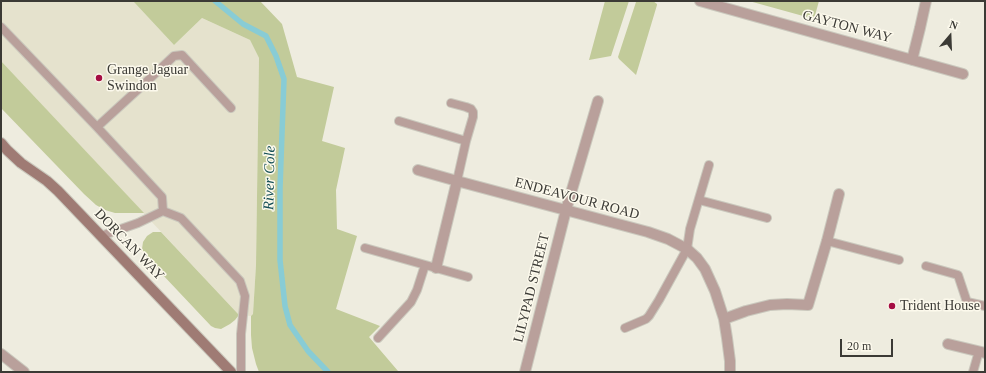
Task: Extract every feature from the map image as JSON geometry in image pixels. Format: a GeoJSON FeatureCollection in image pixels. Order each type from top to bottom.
{"type":"FeatureCollection","features":[{"type":"Feature","properties":{"kind":"main road","name":"DORCAN WAY"},"geometry":{"type":"LineString","coordinates":[[3,149],[47,181],[58,191],[231,372]]}},
{"type":"Feature","properties":{"kind":"street","name":"GAYTON WAY"},"geometry":{"type":"LineString","coordinates":[[700,1],[963,74]]}},
{"type":"Feature","properties":{"kind":"street"},"geometry":{"type":"LineString","coordinates":[[912,60],[926,1]]}},
{"type":"Feature","properties":{"kind":"street","name":"LILYPAD STREET"},"geometry":{"type":"LineString","coordinates":[[525,372],[566,210],[598,101]]}},
{"type":"Feature","properties":{"kind":"street","name":"ENDEAVOUR ROAD"},"geometry":{"type":"LineString","coordinates":[[418,170],[648,232],[668,239],[686,249],[697,258],[705,270],[715,291],[724,318],[733,371]]}},
{"type":"Feature","properties":{"kind":"street"},"geometry":{"type":"LineString","coordinates":[[436,268],[457,181]]}},
{"type":"Feature","properties":{"kind":"street"},"geometry":{"type":"LineString","coordinates":[[724,318],[770,305],[808,305],[839,194]]}},
{"type":"Feature","properties":{"kind":"street"},"geometry":{"type":"LineString","coordinates":[[948,344],[982,352]]}},
{"type":"Feature","properties":{"kind":"street"},"geometry":{"type":"LineString","coordinates":[[1,354],[24,372]]}},
{"type":"Feature","properties":{"kind":"lane"},"geometry":{"type":"LineString","coordinates":[[1,27],[97,126],[162,197],[163,211]]}},
{"type":"Feature","properties":{"kind":"lane"},"geometry":{"type":"LineString","coordinates":[[97,126],[174,56],[182,55],[231,108]]}},
{"type":"Feature","properties":{"kind":"lane"},"geometry":{"type":"LineString","coordinates":[[451,103],[471,109],[473,117],[457,181]]}},
{"type":"Feature","properties":{"kind":"lane"},"geometry":{"type":"LineString","coordinates":[[399,121],[466,141]]}},
{"type":"Feature","properties":{"kind":"lane"},"geometry":{"type":"LineString","coordinates":[[625,328],[646,319],[649,316],[686,249],[690,229],[709,164]]}},
{"type":"Feature","properties":{"kind":"lane"},"geometry":{"type":"LineString","coordinates":[[699,200],[767,218]]}},
{"type":"Feature","properties":{"kind":"lane"},"geometry":{"type":"LineString","coordinates":[[101,236],[138,223],[163,211],[180,218],[240,281],[245,296],[241,334],[241,372]]}},
{"type":"Feature","properties":{"kind":"lane"},"geometry":{"type":"LineString","coordinates":[[827,241],[899,260]]}},
{"type":"Feature","properties":{"kind":"lane"},"geometry":{"type":"LineString","coordinates":[[365,248],[468,277]]}},
{"type":"Feature","properties":{"kind":"lane"},"geometry":{"type":"LineString","coordinates":[[378,338],[411,302],[417,290],[425,265]]}},
{"type":"Feature","properties":{"kind":"lane"},"geometry":{"type":"LineString","coordinates":[[926,266],[958,275],[967,302],[985,306]]}},
{"type":"Feature","properties":{"kind":"lane"},"geometry":{"type":"LineString","coordinates":[[973,372],[982,352]]}},
{"type":"Feature","properties":{"kind":"shaded area"},"geometry":{"type":"Polygon","coordinates":[[[1,1],[133,1],[174,45],[202,18],[250,40],[259,58],[256,265],[253,314],[251,316],[239,315],[1,61],[1,1]]]}},
{"type":"Feature","properties":{"kind":"green space"},"geometry":{"type":"Polygon","coordinates":[[[133,1],[260,1],[282,24],[297,77],[334,87],[322,141],[345,148],[336,190],[337,229],[357,236],[336,309],[380,326],[369,337],[398,372],[259,372],[252,348],[251,316],[253,314],[256,265],[259,58],[250,40],[202,18],[174,45],[133,1]]]}},
{"type":"Feature","properties":{"kind":"green space"},"geometry":{"type":"Polygon","coordinates":[[[605,1],[629,1],[611,56],[589,60],[605,1]]]}},
{"type":"Feature","properties":{"kind":"green space"},"geometry":{"type":"Polygon","coordinates":[[[637,1],[653,1],[657,5],[636,75],[618,57],[637,1]]]}},
{"type":"Feature","properties":{"kind":"green space"},"geometry":{"type":"Polygon","coordinates":[[[749,1],[819,1],[814,19],[749,1]]]}},
{"type":"Feature","properties":{"kind":"green space"},"geometry":{"type":"Polygon","coordinates":[[[1,61],[144,213],[115,213],[96,205],[1,108],[1,61]]]}},
{"type":"Feature","properties":{"kind":"green space"},"geometry":{"type":"Polygon","coordinates":[[[153,232],[161,232],[239,315],[235,320],[221,329],[211,326],[145,256],[142,249],[143,242],[147,236],[153,232]]]}},
{"type":"Feature","properties":{"kind":"waterway","name":"River Cole"},"geometry":{"type":"LineString","coordinates":[[215,1],[243,24],[266,36],[276,56],[284,79],[280,188],[280,260],[285,306],[290,325],[308,351],[328,372]]}},
{"type":"Feature","properties":{"kind":"place","name":"Grange Jaguar Swindon"},"geometry":{"type":"Point","coordinates":[99,78]}},
{"type":"Feature","properties":{"kind":"place","name":"Trident House"},"geometry":{"type":"Point","coordinates":[892,306]}}]}
